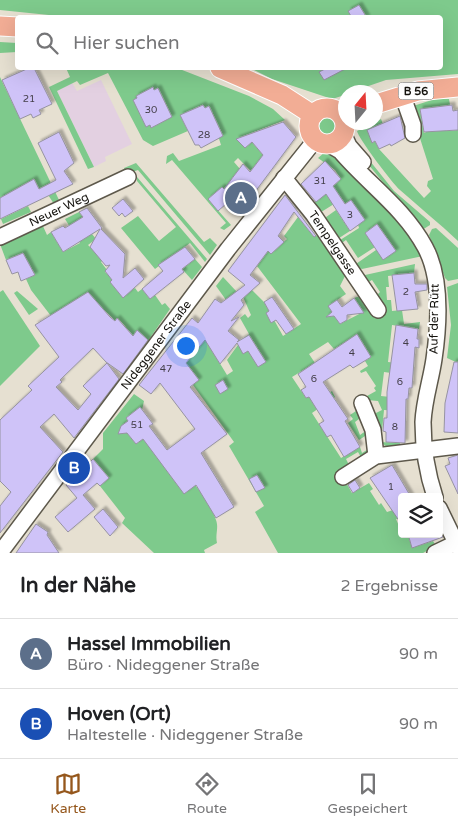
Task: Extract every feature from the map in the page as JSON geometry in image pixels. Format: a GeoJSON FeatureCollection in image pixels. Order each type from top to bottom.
{"type":"FeatureCollection","features":[{"type":"Feature","properties":{"kind":"main road"},"geometry":{"type":"LineString","coordinates":[[0,26],[15,27]]}},
{"type":"Feature","properties":{"kind":"main road"},"geometry":{"type":"LineString","coordinates":[[225,70],[282,95],[313,115]]}},
{"type":"Feature","properties":{"kind":"main road","name":"B 56"},"geometry":{"type":"LineString","coordinates":[[383,101],[402,94],[458,87]]}},
{"type":"Feature","properties":{"kind":"main road"},"geometry":{"type":"LineString","coordinates":[[321,109],[335,110],[335,130],[309,128],[313,115],[321,109]]}},
{"type":"Feature","properties":{"kind":"street"},"geometry":{"type":"LineString","coordinates":[[402,94],[413,125],[413,134]]}},
{"type":"Feature","properties":{"kind":"street","name":"Nideggener Straße"},"geometry":{"type":"LineString","coordinates":[[0,553],[216,265],[284,178],[335,130]]}},
{"type":"Feature","properties":{"kind":"street","name":"Auf der Rütt"},"geometry":{"type":"LineString","coordinates":[[335,130],[340,151],[357,171],[408,220],[426,248],[435,277],[436,335],[424,410],[425,452],[434,493]]}},
{"type":"Feature","properties":{"kind":"street","name":"Tempelgasse"},"geometry":{"type":"LineString","coordinates":[[284,178],[313,214],[378,310]]}},
{"type":"Feature","properties":{"kind":"street","name":"Neuer Weg"},"geometry":{"type":"LineString","coordinates":[[0,237],[122,180]]}},
{"type":"Feature","properties":{"kind":"street"},"geometry":{"type":"LineString","coordinates":[[362,403],[373,430],[376,456]]}},
{"type":"Feature","properties":{"kind":"street"},"geometry":{"type":"LineString","coordinates":[[343,477],[376,456],[425,452],[458,446]]}},
{"type":"Feature","properties":{"kind":"street"},"geometry":{"type":"LineString","coordinates":[[434,553],[457,544],[443,516]]}},
{"type":"Feature","properties":{"kind":"shaded area"},"geometry":{"type":"Polygon","coordinates":[[[101,80],[132,144],[105,157],[106,161],[94,167],[57,91],[72,83],[77,91],[101,80]]]}},
{"type":"Feature","properties":{"kind":"green space"},"geometry":{"type":"Polygon","coordinates":[[[0,0],[458,0],[458,74],[386,80],[371,85],[338,85],[338,97],[332,99],[272,79],[254,70],[443,70],[443,15],[49,15],[0,10],[0,0]]]}},
{"type":"Feature","properties":{"kind":"green space"},"geometry":{"type":"Polygon","coordinates":[[[0,42],[15,43],[15,52],[0,53],[0,42]]]}},
{"type":"Feature","properties":{"kind":"green space"},"geometry":{"type":"Polygon","coordinates":[[[67,70],[182,70],[249,96],[273,109],[285,120],[241,137],[238,140],[245,148],[252,142],[263,155],[251,171],[238,158],[234,162],[240,169],[232,178],[231,197],[222,187],[208,199],[231,225],[224,230],[220,228],[226,223],[172,160],[166,164],[167,156],[173,153],[179,161],[221,145],[209,107],[205,108],[202,105],[185,113],[186,116],[182,119],[188,131],[153,146],[143,140],[108,73],[80,85],[77,81],[57,91],[94,167],[88,169],[49,87],[70,77],[67,70]]]}},
{"type":"Feature","properties":{"kind":"green space"},"geometry":{"type":"Polygon","coordinates":[[[0,77],[59,200],[54,204],[43,187],[39,189],[34,179],[0,198],[0,77]]]}},
{"type":"Feature","properties":{"kind":"green space"},"geometry":{"type":"Polygon","coordinates":[[[435,99],[449,99],[450,105],[420,109],[424,133],[445,124],[446,131],[458,130],[458,241],[396,186],[369,151],[357,131],[380,130],[373,143],[375,141],[379,149],[424,198],[431,191],[427,186],[428,181],[433,179],[410,107],[435,99]]]}},
{"type":"Feature","properties":{"kind":"green space"},"geometry":{"type":"Polygon","coordinates":[[[322,115],[332,115],[338,121],[338,130],[332,137],[322,137],[316,131],[316,121],[322,115]]]}},
{"type":"Feature","properties":{"kind":"green space"},"geometry":{"type":"Polygon","coordinates":[[[362,151],[394,191],[430,222],[430,225],[422,230],[359,153],[362,151]]]}},
{"type":"Feature","properties":{"kind":"green space"},"geometry":{"type":"Polygon","coordinates":[[[325,152],[333,154],[403,223],[423,256],[362,269],[353,266],[376,250],[396,251],[377,224],[365,233],[375,247],[358,258],[346,240],[339,245],[337,242],[359,228],[351,200],[345,204],[342,199],[318,214],[311,206],[341,179],[335,170],[318,158],[325,152]]]}},
{"type":"Feature","properties":{"kind":"green space"},"geometry":{"type":"Polygon","coordinates":[[[136,163],[204,242],[210,238],[217,245],[210,255],[138,170],[126,174],[124,168],[136,163]]]}},
{"type":"Feature","properties":{"kind":"green space"},"geometry":{"type":"Polygon","coordinates":[[[137,177],[207,259],[205,262],[190,243],[155,269],[121,228],[138,216],[159,241],[176,227],[137,181],[137,177]]]}},
{"type":"Feature","properties":{"kind":"green space"},"geometry":{"type":"Polygon","coordinates":[[[28,206],[31,212],[3,224],[1,219],[28,206]]]}},
{"type":"Feature","properties":{"kind":"green space"},"geometry":{"type":"Polygon","coordinates":[[[336,210],[350,231],[336,240],[322,220],[336,210]]]}},
{"type":"Feature","properties":{"kind":"green space"},"geometry":{"type":"Polygon","coordinates":[[[79,212],[83,217],[77,221],[94,233],[92,234],[96,239],[88,245],[92,249],[109,255],[101,262],[107,270],[105,272],[109,275],[121,272],[110,282],[123,297],[135,288],[138,292],[142,289],[150,299],[155,295],[162,305],[165,303],[170,309],[148,341],[140,333],[136,339],[118,318],[115,321],[104,310],[83,295],[51,316],[31,290],[26,279],[35,275],[23,253],[6,260],[0,244],[42,224],[47,235],[51,232],[63,252],[80,243],[65,219],[79,212]]]}},
{"type":"Feature","properties":{"kind":"green space"},"geometry":{"type":"Polygon","coordinates":[[[298,217],[314,237],[322,232],[347,272],[340,286],[346,294],[337,300],[340,305],[336,318],[340,324],[363,312],[354,298],[363,295],[374,298],[380,292],[372,280],[365,284],[362,280],[365,275],[415,264],[414,273],[388,276],[389,287],[386,287],[387,300],[391,300],[392,311],[402,310],[404,324],[420,322],[419,329],[392,325],[388,362],[414,365],[413,376],[384,372],[381,396],[400,398],[405,411],[384,410],[381,441],[374,414],[382,410],[378,401],[367,400],[367,396],[376,391],[374,388],[376,386],[366,371],[361,373],[360,371],[368,366],[365,361],[371,357],[357,335],[334,349],[328,342],[309,354],[315,363],[292,377],[306,398],[321,389],[325,396],[332,391],[335,397],[312,413],[341,458],[360,447],[362,453],[370,448],[369,454],[362,459],[358,452],[346,459],[350,467],[340,472],[352,493],[369,483],[373,489],[370,491],[379,505],[381,503],[387,512],[398,508],[398,519],[396,519],[398,524],[398,538],[409,538],[412,548],[433,541],[436,546],[423,553],[278,553],[255,512],[264,506],[229,446],[234,442],[178,364],[192,356],[207,337],[213,352],[227,375],[233,371],[227,360],[238,345],[247,341],[245,337],[249,334],[240,318],[245,314],[248,318],[251,315],[240,290],[247,285],[264,302],[283,336],[301,324],[257,266],[268,251],[271,254],[287,239],[284,236],[298,217]]]}},
{"type":"Feature","properties":{"kind":"green space"},"geometry":{"type":"Polygon","coordinates":[[[436,228],[458,248],[458,279],[448,281],[445,278],[429,235],[432,229],[436,228]]]}},
{"type":"Feature","properties":{"kind":"green space"},"geometry":{"type":"Polygon","coordinates":[[[195,259],[202,267],[192,280],[182,269],[195,259]]]}},
{"type":"Feature","properties":{"kind":"green space"},"geometry":{"type":"Polygon","coordinates":[[[223,277],[237,292],[226,300],[216,286],[223,277]]]}},
{"type":"Feature","properties":{"kind":"green space"},"geometry":{"type":"Polygon","coordinates":[[[458,283],[458,363],[447,358],[451,325],[447,287],[458,283]]]}},
{"type":"Feature","properties":{"kind":"green space"},"geometry":{"type":"Polygon","coordinates":[[[3,290],[40,346],[0,386],[0,292],[3,290]]]}},
{"type":"Feature","properties":{"kind":"green space"},"geometry":{"type":"Polygon","coordinates":[[[17,291],[38,309],[29,315],[14,293],[17,291]]]}},
{"type":"Feature","properties":{"kind":"green space"},"geometry":{"type":"Polygon","coordinates":[[[134,394],[144,401],[142,410],[140,407],[126,418],[128,421],[122,426],[121,432],[127,433],[136,444],[143,439],[185,475],[204,496],[211,507],[217,526],[217,543],[204,550],[205,553],[154,553],[122,523],[125,518],[100,486],[109,478],[93,459],[103,449],[103,433],[134,394]]]}},
{"type":"Feature","properties":{"kind":"green space"},"geometry":{"type":"Polygon","coordinates":[[[359,409],[363,416],[355,422],[360,435],[367,430],[368,434],[359,440],[348,423],[353,419],[350,415],[359,409]]]}},
{"type":"Feature","properties":{"kind":"green space"},"geometry":{"type":"Polygon","coordinates":[[[382,442],[400,443],[401,448],[393,448],[382,442]]]}},
{"type":"Feature","properties":{"kind":"building"},"geometry":{"type":"Polygon","coordinates":[[[359,5],[365,15],[350,15],[348,11],[359,5]]]}},
{"type":"Feature","properties":{"kind":"building"},"geometry":{"type":"Polygon","coordinates":[[[24,70],[35,70],[52,104],[39,110],[41,114],[33,118],[31,114],[20,119],[2,80],[24,70]]]}},
{"type":"Feature","properties":{"kind":"building"},"geometry":{"type":"Polygon","coordinates":[[[323,70],[343,70],[324,80],[319,72],[323,70]]]}},
{"type":"Feature","properties":{"kind":"building"},"geometry":{"type":"Polygon","coordinates":[[[153,87],[154,90],[158,88],[172,117],[151,128],[150,125],[146,127],[133,100],[137,98],[136,96],[153,87]]]}},
{"type":"Feature","properties":{"kind":"building"},"geometry":{"type":"Polygon","coordinates":[[[203,105],[205,108],[209,106],[223,136],[201,148],[199,145],[195,145],[180,115],[203,105]]]}},
{"type":"Feature","properties":{"kind":"building"},"geometry":{"type":"Polygon","coordinates":[[[452,105],[453,111],[458,110],[458,130],[424,132],[420,109],[452,105]]]}},
{"type":"Feature","properties":{"kind":"building"},"geometry":{"type":"Polygon","coordinates":[[[400,116],[405,138],[391,146],[390,144],[379,149],[375,141],[372,143],[367,130],[383,130],[383,123],[400,116]]]}},
{"type":"Feature","properties":{"kind":"building"},"geometry":{"type":"Polygon","coordinates":[[[283,122],[296,137],[246,204],[235,196],[218,211],[208,199],[222,187],[224,189],[243,164],[250,172],[263,155],[252,142],[245,148],[236,139],[283,122]]]}},
{"type":"Feature","properties":{"kind":"building"},"geometry":{"type":"Polygon","coordinates":[[[59,132],[74,163],[64,171],[73,184],[0,219],[0,198],[34,179],[39,189],[56,180],[38,143],[59,132]]]}},
{"type":"Feature","properties":{"kind":"building"},"geometry":{"type":"Polygon","coordinates":[[[325,161],[341,179],[333,186],[345,204],[351,200],[365,220],[350,231],[326,194],[316,202],[301,184],[325,161]]]}},
{"type":"Feature","properties":{"kind":"building"},"geometry":{"type":"Polygon","coordinates":[[[285,195],[316,236],[314,237],[294,212],[278,236],[284,242],[271,254],[268,251],[250,275],[260,283],[241,300],[244,305],[231,321],[239,317],[228,331],[239,340],[237,342],[249,335],[266,362],[258,367],[248,351],[243,354],[237,343],[220,364],[205,340],[186,363],[199,380],[190,387],[227,434],[201,453],[234,507],[216,518],[196,485],[184,494],[143,439],[136,444],[127,433],[118,434],[121,426],[128,421],[126,418],[140,407],[153,424],[149,426],[167,450],[195,429],[160,383],[151,394],[139,385],[192,318],[198,323],[215,299],[221,303],[245,285],[228,271],[285,195]]]}},
{"type":"Feature","properties":{"kind":"building"},"geometry":{"type":"Polygon","coordinates":[[[123,199],[133,211],[125,217],[122,213],[119,216],[112,208],[123,199]]]}},
{"type":"Feature","properties":{"kind":"building"},"geometry":{"type":"Polygon","coordinates":[[[87,208],[101,229],[125,254],[123,278],[135,268],[144,279],[123,298],[110,282],[112,280],[105,271],[110,265],[106,266],[90,247],[100,229],[63,252],[51,232],[63,226],[65,228],[83,217],[79,212],[87,208]]]}},
{"type":"Feature","properties":{"kind":"building"},"geometry":{"type":"Polygon","coordinates":[[[377,224],[396,251],[383,260],[365,233],[377,224]]]}},
{"type":"Feature","properties":{"kind":"building"},"geometry":{"type":"Polygon","coordinates":[[[185,247],[195,259],[182,269],[184,272],[150,299],[142,289],[163,271],[158,265],[185,247]]]}},
{"type":"Feature","properties":{"kind":"building"},"geometry":{"type":"Polygon","coordinates":[[[23,253],[35,275],[21,281],[18,272],[12,274],[6,260],[23,253]]]}},
{"type":"Feature","properties":{"kind":"building"},"geometry":{"type":"Polygon","coordinates":[[[414,273],[415,284],[427,284],[427,290],[415,292],[418,309],[397,311],[392,275],[414,273]]]}},
{"type":"Feature","properties":{"kind":"building"},"geometry":{"type":"Polygon","coordinates":[[[88,292],[110,317],[115,321],[117,318],[133,336],[137,330],[148,340],[123,374],[106,362],[93,348],[60,380],[62,382],[56,387],[78,410],[91,394],[83,386],[107,363],[119,379],[74,438],[54,414],[40,427],[63,452],[0,533],[0,506],[11,492],[0,481],[0,420],[32,390],[28,386],[59,357],[35,325],[88,292]]]}},
{"type":"Feature","properties":{"kind":"building"},"geometry":{"type":"Polygon","coordinates":[[[272,297],[294,329],[286,334],[276,320],[271,323],[266,313],[269,311],[264,302],[272,297]]]}},
{"type":"Feature","properties":{"kind":"building"},"geometry":{"type":"Polygon","coordinates":[[[354,298],[364,313],[347,315],[347,320],[340,324],[334,316],[326,317],[332,312],[328,306],[337,300],[342,307],[354,298]]]}},
{"type":"Feature","properties":{"kind":"building"},"geometry":{"type":"Polygon","coordinates":[[[396,325],[418,329],[417,339],[419,339],[419,348],[415,347],[412,388],[409,388],[408,399],[406,399],[405,443],[386,442],[386,432],[383,431],[384,418],[387,418],[387,392],[396,325]]]}},
{"type":"Feature","properties":{"kind":"building"},"geometry":{"type":"Polygon","coordinates":[[[357,334],[371,357],[353,368],[350,365],[323,382],[348,419],[345,421],[360,447],[344,457],[331,435],[327,437],[319,424],[324,421],[309,397],[306,398],[301,390],[306,387],[298,374],[357,334]]]}},
{"type":"Feature","properties":{"kind":"building"},"geometry":{"type":"Polygon","coordinates":[[[454,362],[458,362],[458,433],[444,432],[445,403],[454,362]]]}},
{"type":"Feature","properties":{"kind":"building"},"geometry":{"type":"Polygon","coordinates":[[[223,380],[228,389],[220,394],[215,385],[223,380]]]}},
{"type":"Feature","properties":{"kind":"building"},"geometry":{"type":"Polygon","coordinates":[[[458,455],[458,494],[445,466],[450,464],[448,458],[458,455]]]}},
{"type":"Feature","properties":{"kind":"building"},"geometry":{"type":"Polygon","coordinates":[[[93,459],[109,478],[100,486],[97,483],[83,495],[95,509],[68,532],[55,517],[77,498],[66,485],[93,459]]]}},
{"type":"Feature","properties":{"kind":"building"},"geometry":{"type":"Polygon","coordinates":[[[392,465],[409,493],[398,493],[398,519],[370,478],[392,465]]]}},
{"type":"Feature","properties":{"kind":"building"},"geometry":{"type":"Polygon","coordinates":[[[257,475],[265,488],[256,492],[249,479],[257,475]]]}},
{"type":"Feature","properties":{"kind":"building"},"geometry":{"type":"Polygon","coordinates":[[[355,480],[360,488],[353,493],[348,485],[355,480]]]}},
{"type":"Feature","properties":{"kind":"building"},"geometry":{"type":"Polygon","coordinates":[[[103,509],[118,527],[110,536],[94,517],[103,509]]]}},
{"type":"Feature","properties":{"kind":"building"},"geometry":{"type":"Polygon","coordinates":[[[36,524],[48,532],[47,535],[59,553],[16,553],[36,524]]]}},
{"type":"Feature","properties":{"kind":"building"},"geometry":{"type":"Polygon","coordinates":[[[409,538],[440,538],[412,548],[409,538]]]}},
{"type":"Feature","properties":{"kind":"place","name":"Hassel Immobilien"},"geometry":{"type":"Point","coordinates":[241,198]}},
{"type":"Feature","properties":{"kind":"place","name":"Hoven (Ort)"},"geometry":{"type":"Point","coordinates":[74,468]}}]}
